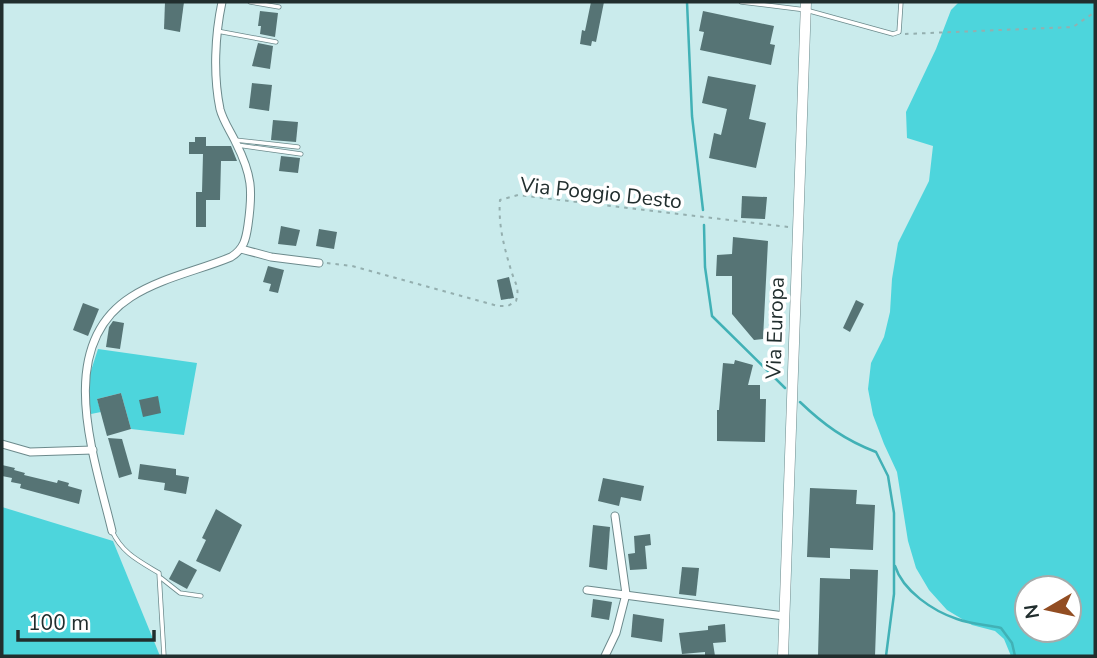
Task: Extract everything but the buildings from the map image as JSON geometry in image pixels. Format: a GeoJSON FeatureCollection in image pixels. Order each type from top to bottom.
{"type":"FeatureCollection","features":[{"type":"Feature","properties":{"kind":"main road","name":"Via Europa"},"geometry":{"type":"LineString","coordinates":[[783,656],[806,6]]}},
{"type":"Feature","properties":{"kind":"street"},"geometry":{"type":"LineString","coordinates":[[112,531],[85,408],[84,388],[90,356],[100,330],[121,305],[139,293],[224,260],[241,249],[246,239],[252,182],[221,109],[218,88],[217,32],[222,2]]}},
{"type":"Feature","properties":{"kind":"street"},"geometry":{"type":"LineString","coordinates":[[241,249],[271,257],[319,263]]}},
{"type":"Feature","properties":{"kind":"street"},"geometry":{"type":"LineString","coordinates":[[2,444],[30,452],[93,450]]}},
{"type":"Feature","properties":{"kind":"street"},"geometry":{"type":"LineString","coordinates":[[606,656],[616,633],[626,594],[615,516]]}},
{"type":"Feature","properties":{"kind":"street"},"geometry":{"type":"LineString","coordinates":[[587,590],[784,616]]}},
{"type":"Feature","properties":{"kind":"lane"},"geometry":{"type":"LineString","coordinates":[[250,2],[279,7]]}},
{"type":"Feature","properties":{"kind":"lane"},"geometry":{"type":"LineString","coordinates":[[741,2],[806,6],[893,34],[899,32],[901,2]]}},
{"type":"Feature","properties":{"kind":"lane"},"geometry":{"type":"LineString","coordinates":[[217,32],[276,41]]}},
{"type":"Feature","properties":{"kind":"lane"},"geometry":{"type":"LineString","coordinates":[[236,143],[298,147]]}},
{"type":"Feature","properties":{"kind":"lane"},"geometry":{"type":"LineString","coordinates":[[236,143],[301,153]]}},
{"type":"Feature","properties":{"kind":"lane"},"geometry":{"type":"LineString","coordinates":[[112,531],[117,543],[131,557],[159,573],[164,656]]}},
{"type":"Feature","properties":{"kind":"lane"},"geometry":{"type":"LineString","coordinates":[[161,578],[180,593],[201,596]]}},
{"type":"Feature","properties":{"kind":"path"},"geometry":{"type":"LineString","coordinates":[[899,32],[903,34],[1073,27],[1095,12]]}},
{"type":"Feature","properties":{"kind":"path","name":"Via Poggio Desto"},"geometry":{"type":"LineString","coordinates":[[319,263],[352,266],[498,306],[508,306],[516,301],[519,290],[511,271],[498,219],[500,200],[518,195],[798,228]]}},
{"type":"Feature","properties":{"kind":"shaded area"},"geometry":{"type":"Polygon","coordinates":[[[959,2],[1095,2],[1095,656],[1011,656],[1004,639],[995,631],[972,625],[947,610],[929,590],[916,568],[908,541],[897,472],[873,415],[868,389],[871,363],[884,337],[890,312],[898,243],[929,181],[933,146],[907,138],[906,112],[951,10],[959,2]]]}},
{"type":"Feature","properties":{"kind":"shaded area"},"geometry":{"type":"Polygon","coordinates":[[[98,349],[197,363],[184,435],[131,429],[121,393],[97,399],[101,412],[91,414],[87,383],[98,349]]]}},
{"type":"Feature","properties":{"kind":"shaded area"},"geometry":{"type":"Polygon","coordinates":[[[2,507],[113,541],[160,656],[2,656],[2,507]]]}},
{"type":"Feature","properties":{"kind":"waterway"},"geometry":{"type":"LineString","coordinates":[[687,2],[692,116],[703,210]]}},
{"type":"Feature","properties":{"kind":"waterway"},"geometry":{"type":"LineString","coordinates":[[704,225],[705,267],[712,316],[785,388]]}},
{"type":"Feature","properties":{"kind":"waterway"},"geometry":{"type":"LineString","coordinates":[[800,402],[835,431],[876,452],[888,476],[894,513],[894,594],[886,656]]}},
{"type":"Feature","properties":{"kind":"waterway"},"geometry":{"type":"LineString","coordinates":[[895,566],[912,592],[938,611],[962,621],[1001,628],[1012,643],[1015,656]]}}]}
